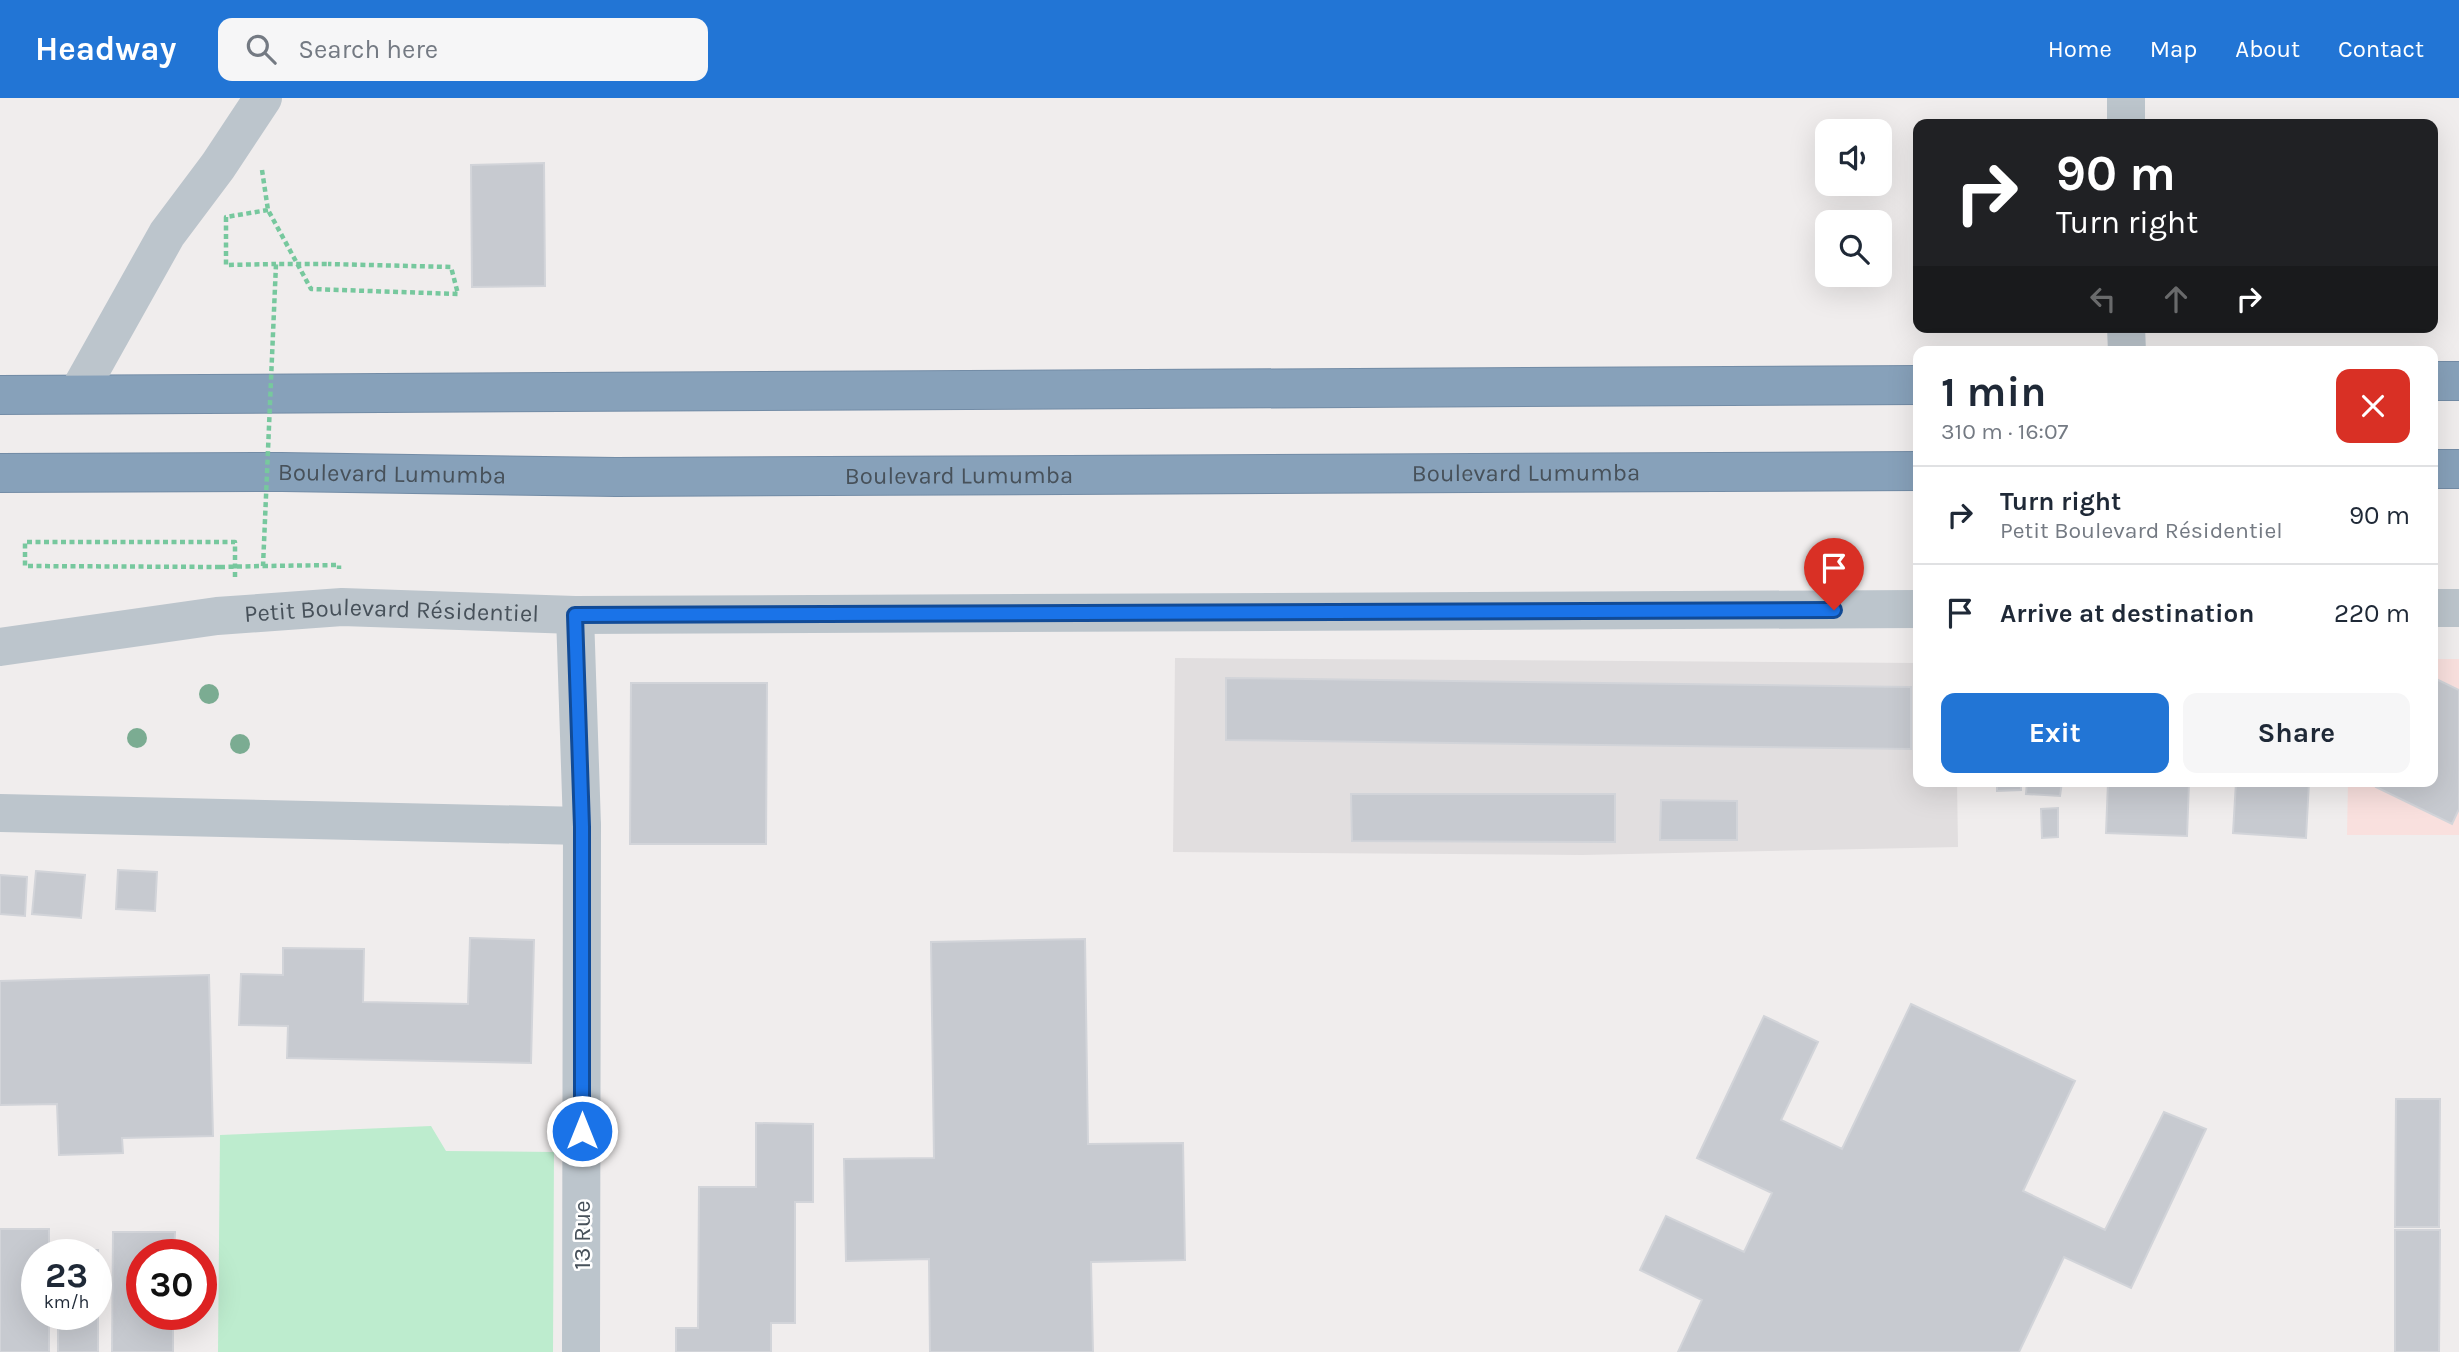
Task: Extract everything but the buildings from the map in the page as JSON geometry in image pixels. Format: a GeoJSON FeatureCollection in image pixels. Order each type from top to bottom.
{"type":"FeatureCollection","features":[{"type":"Feature","properties":{"kind":"highway"},"geometry":{"type":"LineString","coordinates":[[2438,381],[2459,381]]}},
{"type":"Feature","properties":{"kind":"highway"},"geometry":{"type":"LineString","coordinates":[[0,395],[1913,385]]}},
{"type":"Feature","properties":{"kind":"highway"},"geometry":{"type":"LineString","coordinates":[[2438,469],[2459,469]]}},
{"type":"Feature","properties":{"kind":"highway","name":"Boulevard Lumumba"},"geometry":{"type":"LineString","coordinates":[[0,473],[282,472],[630,477],[1913,471]]}},
{"type":"Feature","properties":{"kind":"street"},"geometry":{"type":"LineString","coordinates":[[2126,98],[2126,119]]}},
{"type":"Feature","properties":{"kind":"street"},"geometry":{"type":"LineString","coordinates":[[78,393],[167,234],[258,107]]}},
{"type":"Feature","properties":{"kind":"street","name":"Petit Boulevard Résidentiel"},"geometry":{"type":"LineString","coordinates":[[0,647],[236,614],[342,607],[575,615],[1913,609]]}},
{"type":"Feature","properties":{"kind":"street"},"geometry":{"type":"LineString","coordinates":[[2438,608],[2459,608]]}},
{"type":"Feature","properties":{"kind":"street","name":"13 Rue"},"geometry":{"type":"LineString","coordinates":[[575,615],[582,827],[581,1352]]}},
{"type":"Feature","properties":{"kind":"street"},"geometry":{"type":"LineString","coordinates":[[0,813],[582,827]]}},
{"type":"Feature","properties":{"kind":"path"},"geometry":{"type":"LineString","coordinates":[[258,107],[268,210],[311,289],[458,294],[452,267],[328,264],[276,264],[226,265],[226,217],[268,210]]}},
{"type":"Feature","properties":{"kind":"path"},"geometry":{"type":"LineString","coordinates":[[263,565],[276,264]]}},
{"type":"Feature","properties":{"kind":"path"},"geometry":{"type":"LineString","coordinates":[[236,614],[235,542],[25,542],[25,566],[220,567],[263,565],[339,565]]}},
{"type":"Feature","properties":{"kind":"shaded area"},"geometry":{"type":"Polygon","coordinates":[[[1175,658],[1913,663],[1913,787],[1957,787],[1958,847],[1582,855],[1173,852],[1175,658]]]}},
{"type":"Feature","properties":{"kind":"shaded area"},"geometry":{"type":"Polygon","coordinates":[[[2438,659],[2459,659],[2459,835],[2347,835],[2348,787],[2438,787],[2438,659]]]}},
{"type":"Feature","properties":{"kind":"green space"},"geometry":{"type":"Polygon","coordinates":[[[431,1126],[446,1151],[554,1152],[553,1352],[218,1352],[220,1135],[431,1126]]]}},
{"type":"Feature","properties":{"kind":"route"},"geometry":{"type":"LineString","coordinates":[[582,1131],[582,827],[575,615],[1834,610]]}}]}
